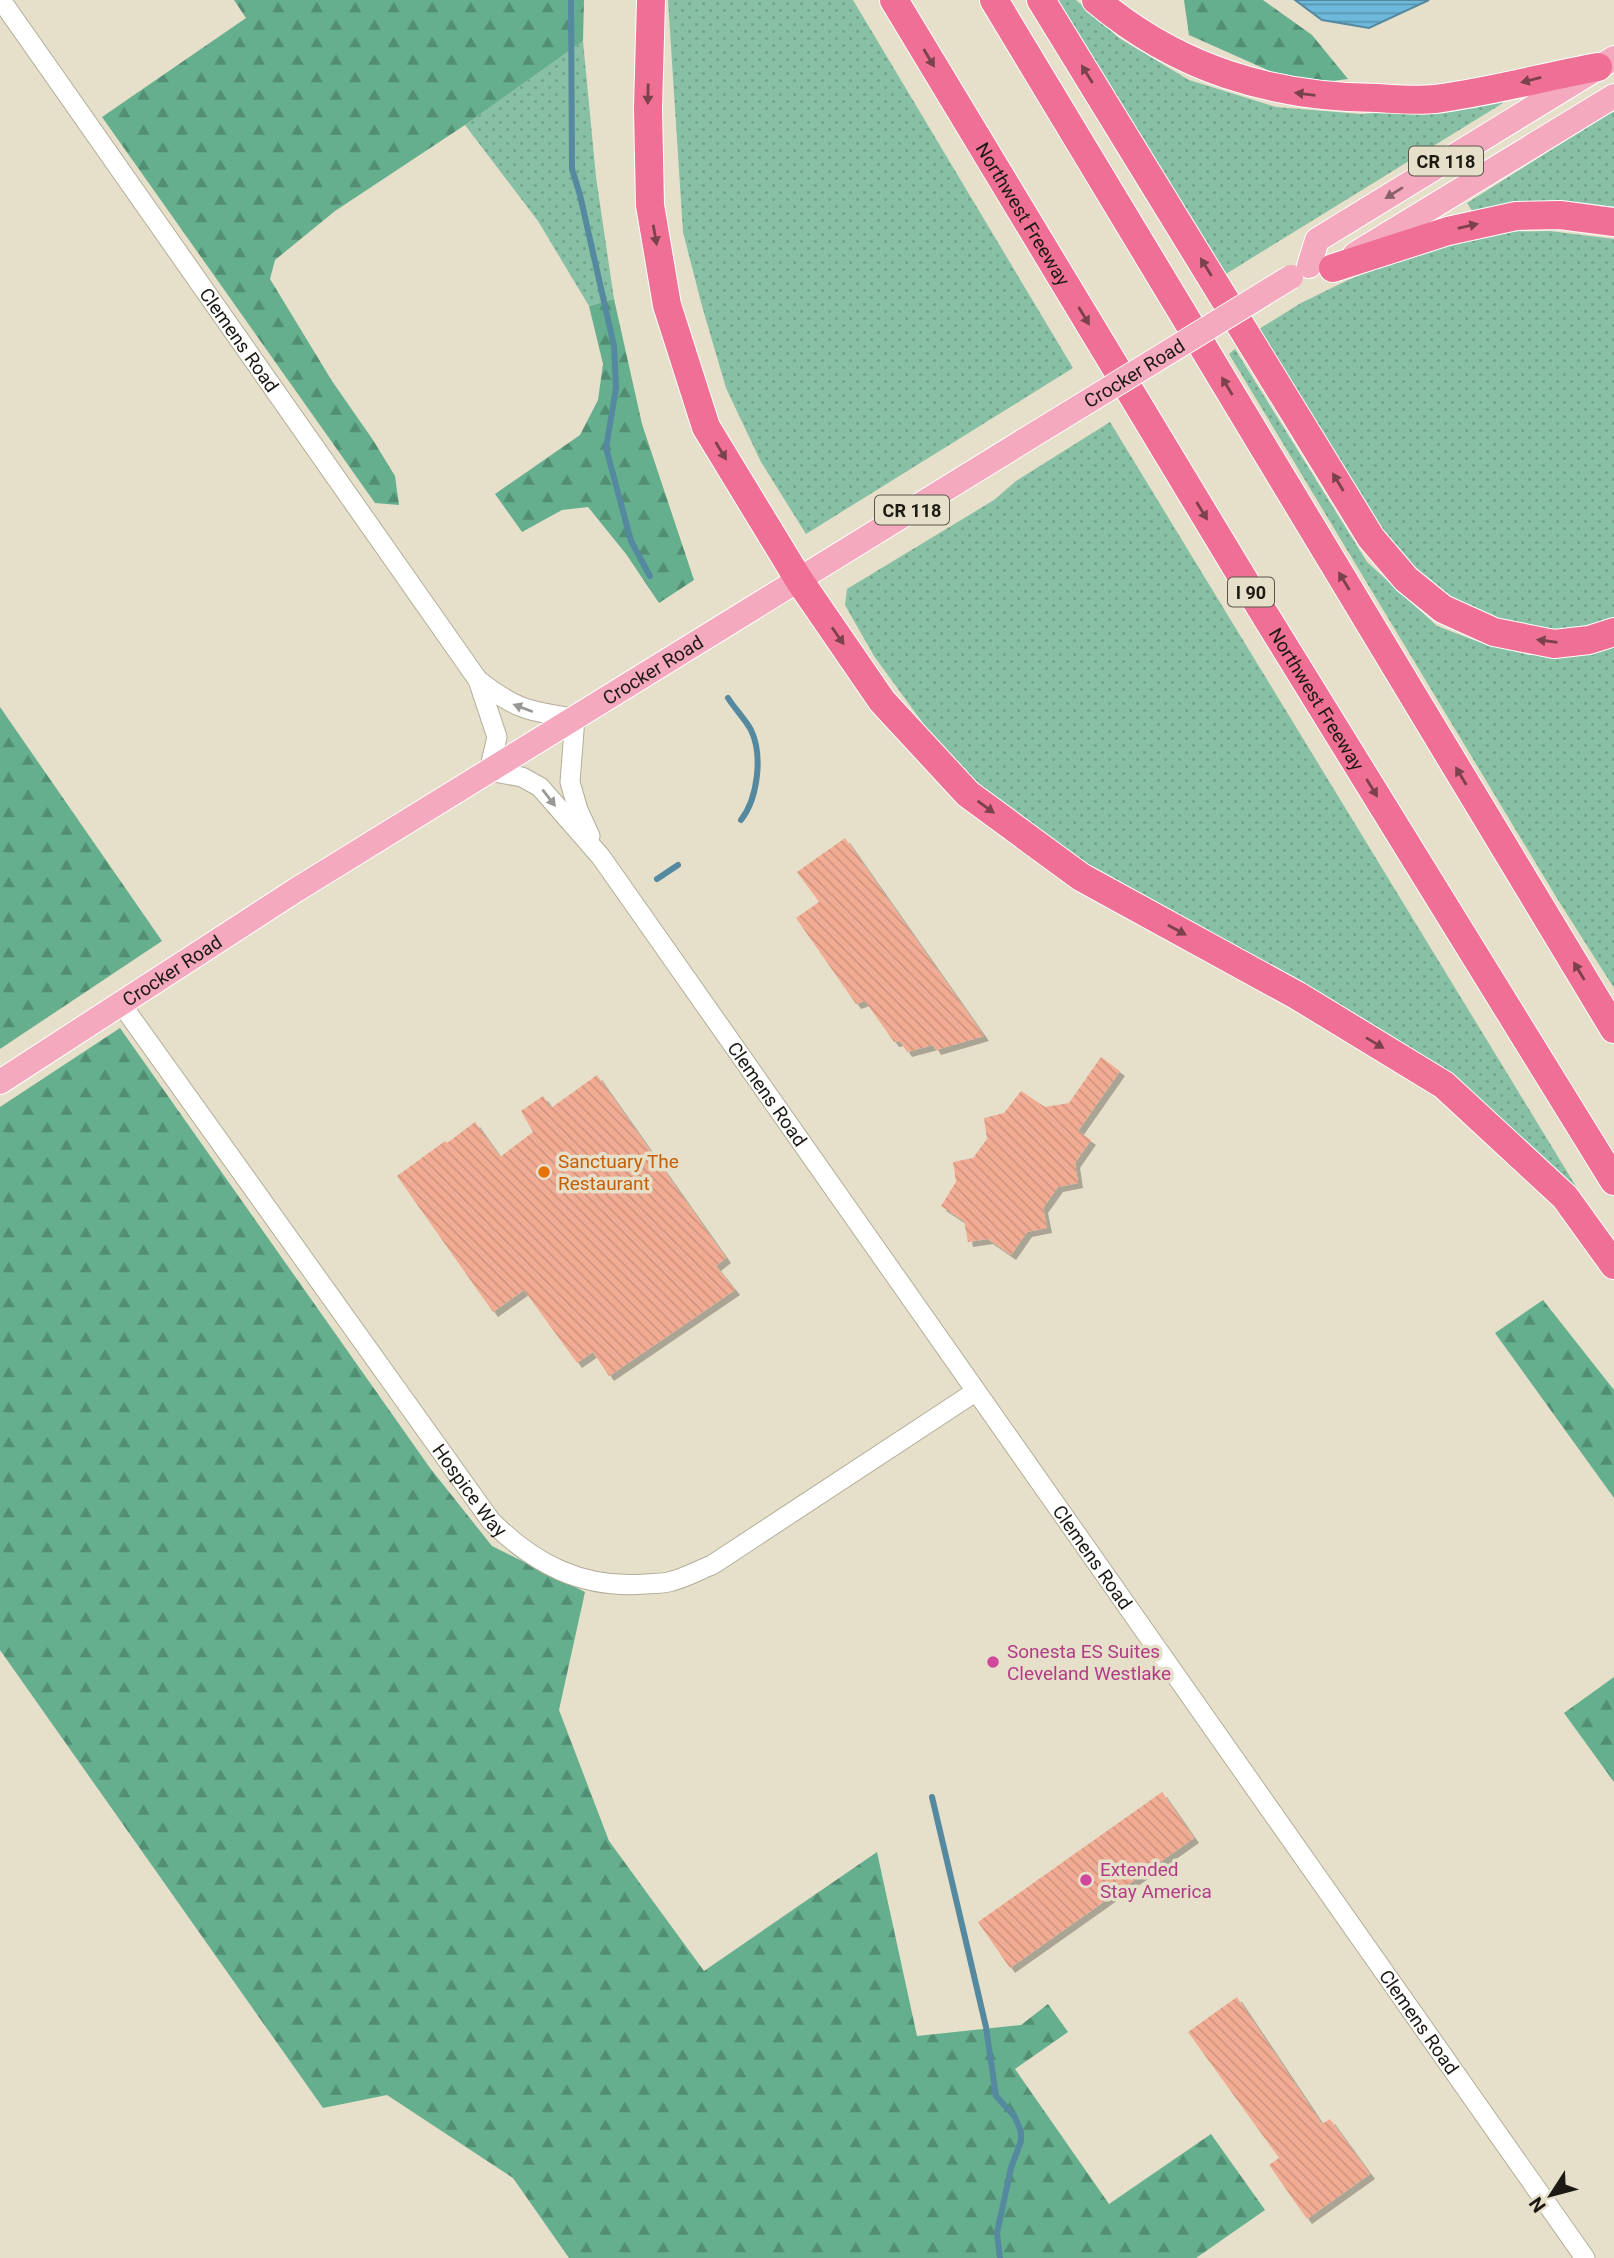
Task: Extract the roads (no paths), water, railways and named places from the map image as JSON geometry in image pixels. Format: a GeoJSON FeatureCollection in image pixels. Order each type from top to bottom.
{"type":"FeatureCollection","features":[{"type":"Feature","properties":{"kind":"highway"},"geometry":{"type":"LineString","coordinates":[[650,0],[650,205],[667,305],[706,427],[799,580],[882,701],[968,794],[1081,877],[1298,996],[1444,1085],[1564,1197],[1614,1265]]}},
{"type":"Feature","properties":{"kind":"highway","name":"Northwest Freeway"},"geometry":{"type":"LineString","coordinates":[[894,0],[1265,615],[1614,1181]]}},
{"type":"Feature","properties":{"kind":"highway"},"geometry":{"type":"LineString","coordinates":[[994,0],[1614,1029]]}},
{"type":"Feature","properties":{"kind":"highway"},"geometry":{"type":"LineString","coordinates":[[1041,0],[1371,538],[1406,579],[1443,609],[1494,632],[1554,643],[1589,640],[1614,632]]}},
{"type":"Feature","properties":{"kind":"highway"},"geometry":{"type":"LineString","coordinates":[[1096,0],[1163,47],[1221,73],[1284,91],[1340,98],[1433,99],[1606,62]]}},
{"type":"Feature","properties":{"kind":"highway"},"geometry":{"type":"LineString","coordinates":[[1311,270],[1455,229],[1516,216],[1560,215],[1614,222]]}},
{"type":"Feature","properties":{"kind":"main road","name":"CR 118"},"geometry":{"type":"LineString","coordinates":[[1311,270],[1317,240],[1606,62]]}},
{"type":"Feature","properties":{"kind":"main road","name":"Crocker Road"},"geometry":{"type":"LineString","coordinates":[[0,1082],[296,890],[1025,440],[1311,270],[1614,96]]}},
{"type":"Feature","properties":{"kind":"street","name":"Clemens Road"},"geometry":{"type":"LineString","coordinates":[[1,0],[478,680],[497,737],[489,771],[522,777],[540,787],[601,857],[1584,2258]]}},
{"type":"Feature","properties":{"kind":"street","name":"Clemens Road"},"geometry":{"type":"LineString","coordinates":[[478,680],[506,701],[527,711],[575,718],[570,782],[578,810],[601,857]]}},
{"type":"Feature","properties":{"kind":"street","name":"Hospice Way"},"geometry":{"type":"LineString","coordinates":[[122,1005],[491,1521],[515,1545],[545,1564],[581,1578],[623,1586],[671,1582],[691,1574],[712,1565],[975,1392]]}},
{"type":"Feature","properties":{"kind":"water"},"geometry":{"type":"Polygon","coordinates":[[[1295,0],[1429,0],[1369,28],[1322,20],[1295,0]]]}},
{"type":"Feature","properties":{"kind":"waterway"},"geometry":{"type":"LineString","coordinates":[[571,0],[572,169],[614,346],[616,388],[606,448],[631,541],[650,576]]}},
{"type":"Feature","properties":{"kind":"waterway"},"geometry":{"type":"LineString","coordinates":[[728,698],[751,730],[757,752],[755,788],[741,820]]}},
{"type":"Feature","properties":{"kind":"waterway"},"geometry":{"type":"LineString","coordinates":[[657,879],[678,865]]}},
{"type":"Feature","properties":{"kind":"waterway"},"geometry":{"type":"LineString","coordinates":[[932,1797],[986,2027],[996,2096],[1015,2117],[1021,2132],[997,2233],[1000,2258]]}},
{"type":"Feature","properties":{"kind":"place","name":"Sanctuary The Restaurant"},"geometry":{"type":"Point","coordinates":[544,1172]}},
{"type":"Feature","properties":{"kind":"place","name":"Sonesta ES Suites Cleveland Westlake"},"geometry":{"type":"Point","coordinates":[993,1662]}},
{"type":"Feature","properties":{"kind":"place","name":"Extended Stay America"},"geometry":{"type":"Point","coordinates":[1086,1880]}}]}
